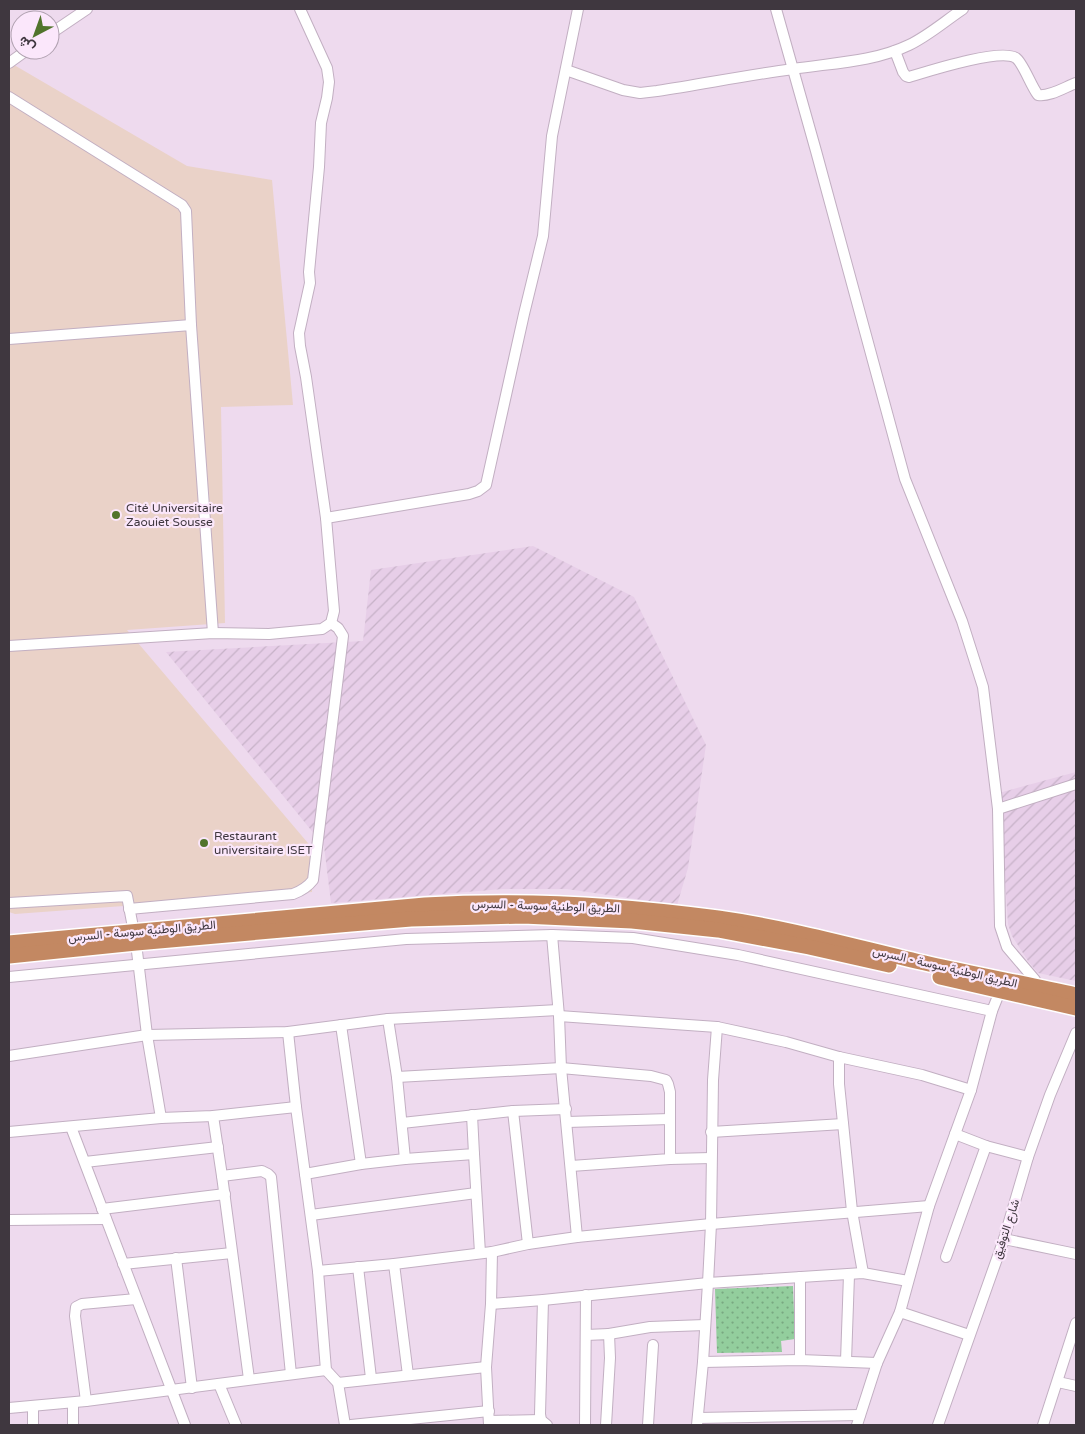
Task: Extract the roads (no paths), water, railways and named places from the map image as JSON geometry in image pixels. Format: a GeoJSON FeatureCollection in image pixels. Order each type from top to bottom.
{"type":"FeatureCollection","features":[{"type":"Feature","properties":{"kind":"highway","name":"الطريق الوطنية سوسة - السرس"},"geometry":{"type":"LineString","coordinates":[[9,956],[135,937],[169,929],[458,903],[601,905],[728,920],[808,935],[928,964],[1076,995]]}},
{"type":"Feature","properties":{"kind":"highway","name":"الطريق الوطنية سوسة - السرس"},"geometry":{"type":"LineString","coordinates":[[9,943],[411,920],[523,916],[583,918],[718,930],[809,947],[1076,1008]]}},
{"type":"Feature","properties":{"kind":"street"},"geometry":{"type":"LineString","coordinates":[[60,27],[87,9]]}},
{"type":"Feature","properties":{"kind":"street"},"geometry":{"type":"LineString","coordinates":[[9,646],[213,633],[269,634],[322,629],[331,623],[334,611],[326,518],[299,333],[310,283],[321,123],[327,98],[328,82],[327,68],[300,9]]}},
{"type":"Feature","properties":{"kind":"street"},"geometry":{"type":"LineString","coordinates":[[326,518],[469,494],[478,491],[486,485],[543,236],[552,136],[578,9]]}},
{"type":"Feature","properties":{"kind":"street"},"geometry":{"type":"LineString","coordinates":[[776,9],[905,479],[962,621],[983,687],[998,809],[1000,926],[1007,947],[1035,980],[1036,987]]}},
{"type":"Feature","properties":{"kind":"street"},"geometry":{"type":"LineString","coordinates":[[566,70],[623,90],[640,93],[658,92],[792,69],[846,63],[895,51],[918,40],[963,9]]}},
{"type":"Feature","properties":{"kind":"street"},"geometry":{"type":"LineString","coordinates":[[895,51],[902,72],[909,77],[982,58],[1009,56],[1019,61],[1038,95],[1042,96],[1076,83]]}},
{"type":"Feature","properties":{"kind":"street"},"geometry":{"type":"LineString","coordinates":[[9,97],[182,205],[186,211],[213,633]]}},
{"type":"Feature","properties":{"kind":"street"},"geometry":{"type":"LineString","coordinates":[[9,339],[192,325]]}},
{"type":"Feature","properties":{"kind":"street"},"geometry":{"type":"LineString","coordinates":[[129,909],[293,894],[304,890],[309,885],[312,880],[343,636],[338,628],[331,623]]}},
{"type":"Feature","properties":{"kind":"street"},"geometry":{"type":"LineString","coordinates":[[998,809],[1076,784]]}},
{"type":"Feature","properties":{"kind":"street"},"geometry":{"type":"LineString","coordinates":[[9,903],[127,896],[135,937],[147,1035],[161,1118]]}},
{"type":"Feature","properties":{"kind":"street"},"geometry":{"type":"LineString","coordinates":[[552,935],[577,1237]]}},
{"type":"Feature","properties":{"kind":"street"},"geometry":{"type":"LineString","coordinates":[[9,977],[406,939],[552,935],[633,938],[695,947],[764,960],[992,1011]]}},
{"type":"Feature","properties":{"kind":"street"},"geometry":{"type":"LineString","coordinates":[[857,1425],[877,1363],[900,1312],[929,1206],[971,1090],[992,1011],[1000,991]]}},
{"type":"Feature","properties":{"kind":"street"},"geometry":{"type":"LineString","coordinates":[[9,1056],[147,1035],[288,1032],[388,1019],[559,1013],[717,1027],[922,1075],[971,1090]]}},
{"type":"Feature","properties":{"kind":"street"},"geometry":{"type":"LineString","coordinates":[[388,1019],[397,1077],[404,1159]]}},
{"type":"Feature","properties":{"kind":"street"},"geometry":{"type":"LineString","coordinates":[[341,1025],[361,1164]]}},
{"type":"Feature","properties":{"kind":"street"},"geometry":{"type":"LineString","coordinates":[[717,1027],[711,1132],[711,1224],[703,1362],[697,1422],[860,1415]]}},
{"type":"Feature","properties":{"kind":"street"},"geometry":{"type":"LineString","coordinates":[[288,1032],[318,1271],[326,1370],[338,1382],[346,1425]]}},
{"type":"Feature","properties":{"kind":"street","name":"شارع التوفيق"},"geometry":{"type":"LineString","coordinates":[[938,1425],[1004,1239],[1028,1157],[1050,1095],[1076,1033]]}},
{"type":"Feature","properties":{"kind":"street"},"geometry":{"type":"LineString","coordinates":[[840,1057],[840,1084],[852,1211],[862,1273]]}},
{"type":"Feature","properties":{"kind":"street"},"geometry":{"type":"LineString","coordinates":[[397,1077],[562,1068],[651,1076],[666,1080],[670,1092],[670,1159]]}},
{"type":"Feature","properties":{"kind":"street"},"geometry":{"type":"LineString","coordinates":[[9,1132],[161,1118],[213,1116],[296,1107]]}},
{"type":"Feature","properties":{"kind":"street"},"geometry":{"type":"LineString","coordinates":[[402,1123],[514,1111],[566,1109]]}},
{"type":"Feature","properties":{"kind":"street"},"geometry":{"type":"LineString","coordinates":[[514,1111],[528,1244]]}},
{"type":"Feature","properties":{"kind":"street"},"geometry":{"type":"LineString","coordinates":[[472,1115],[480,1253]]}},
{"type":"Feature","properties":{"kind":"street"},"geometry":{"type":"LineString","coordinates":[[213,1116],[249,1379]]}},
{"type":"Feature","properties":{"kind":"street"},"geometry":{"type":"LineString","coordinates":[[567,1122],[670,1119]]}},
{"type":"Feature","properties":{"kind":"street"},"geometry":{"type":"LineString","coordinates":[[711,1132],[844,1124]]}},
{"type":"Feature","properties":{"kind":"street"},"geometry":{"type":"LineString","coordinates":[[72,1127],[184,1425]]}},
{"type":"Feature","properties":{"kind":"street"},"geometry":{"type":"LineString","coordinates":[[956,1134],[986,1146],[1028,1157]]}},
{"type":"Feature","properties":{"kind":"street"},"geometry":{"type":"LineString","coordinates":[[946,1257],[986,1146]]}},
{"type":"Feature","properties":{"kind":"street"},"geometry":{"type":"LineString","coordinates":[[85,1162],[218,1148]]}},
{"type":"Feature","properties":{"kind":"street"},"geometry":{"type":"LineString","coordinates":[[306,1174],[361,1164],[474,1154]]}},
{"type":"Feature","properties":{"kind":"street"},"geometry":{"type":"LineString","coordinates":[[571,1166],[711,1158]]}},
{"type":"Feature","properties":{"kind":"street"},"geometry":{"type":"LineString","coordinates":[[222,1176],[262,1171],[271,1176],[292,1374]]}},
{"type":"Feature","properties":{"kind":"street"},"geometry":{"type":"LineString","coordinates":[[311,1215],[476,1193]]}},
{"type":"Feature","properties":{"kind":"street"},"geometry":{"type":"LineString","coordinates":[[102,1209],[224,1194]]}},
{"type":"Feature","properties":{"kind":"street"},"geometry":{"type":"LineString","coordinates":[[318,1271],[492,1252],[528,1244],[577,1237],[852,1211],[929,1206]]}},
{"type":"Feature","properties":{"kind":"street"},"geometry":{"type":"LineString","coordinates":[[9,1220],[106,1219]]}},
{"type":"Feature","properties":{"kind":"street"},"geometry":{"type":"LineString","coordinates":[[1004,1239],[1076,1254]]}},
{"type":"Feature","properties":{"kind":"street"},"geometry":{"type":"LineString","coordinates":[[123,1264],[232,1252]]}},
{"type":"Feature","properties":{"kind":"street"},"geometry":{"type":"LineString","coordinates":[[489,1419],[486,1367],[492,1252]]}},
{"type":"Feature","properties":{"kind":"street"},"geometry":{"type":"LineString","coordinates":[[176,1258],[192,1388]]}},
{"type":"Feature","properties":{"kind":"street"},"geometry":{"type":"LineString","coordinates":[[394,1264],[408,1375]]}},
{"type":"Feature","properties":{"kind":"street"},"geometry":{"type":"LineString","coordinates":[[358,1267],[371,1378]]}},
{"type":"Feature","properties":{"kind":"street"},"geometry":{"type":"LineString","coordinates":[[490,1304],[708,1283],[862,1273],[908,1281]]}},
{"type":"Feature","properties":{"kind":"street"},"geometry":{"type":"LineString","coordinates":[[846,1361],[849,1275]]}},
{"type":"Feature","properties":{"kind":"street"},"geometry":{"type":"LineString","coordinates":[[800,1277],[800,1360]]}},
{"type":"Feature","properties":{"kind":"street"},"geometry":{"type":"LineString","coordinates":[[585,1425],[586,1295]]}},
{"type":"Feature","properties":{"kind":"street"},"geometry":{"type":"LineString","coordinates":[[86,1402],[75,1316],[76,1308],[82,1304],[136,1299]]}},
{"type":"Feature","properties":{"kind":"street"},"geometry":{"type":"LineString","coordinates":[[351,1425],[489,1419],[544,1423],[540,1414],[543,1300]]}},
{"type":"Feature","properties":{"kind":"street"},"geometry":{"type":"LineString","coordinates":[[900,1312],[969,1335]]}},
{"type":"Feature","properties":{"kind":"street"},"geometry":{"type":"LineString","coordinates":[[1044,1425],[1076,1323]]}},
{"type":"Feature","properties":{"kind":"street"},"geometry":{"type":"LineString","coordinates":[[586,1335],[609,1334],[650,1327],[705,1325]]}},
{"type":"Feature","properties":{"kind":"street"},"geometry":{"type":"LineString","coordinates":[[606,1425],[610,1358],[609,1334]]}},
{"type":"Feature","properties":{"kind":"street"},"geometry":{"type":"LineString","coordinates":[[648,1425],[653,1345]]}},
{"type":"Feature","properties":{"kind":"street"},"geometry":{"type":"LineString","coordinates":[[703,1362],[800,1360],[877,1363]]}},
{"type":"Feature","properties":{"kind":"street"},"geometry":{"type":"LineString","coordinates":[[338,1382],[486,1367]]}},
{"type":"Feature","properties":{"kind":"street"},"geometry":{"type":"LineString","coordinates":[[9,1408],[86,1402],[326,1370]]}},
{"type":"Feature","properties":{"kind":"street"},"geometry":{"type":"LineString","coordinates":[[1058,1382],[1076,1386]]}},
{"type":"Feature","properties":{"kind":"street"},"geometry":{"type":"LineString","coordinates":[[218,1384],[236,1425]]}},
{"type":"Feature","properties":{"kind":"street"},"geometry":{"type":"LineString","coordinates":[[73,1403],[73,1425]]}},
{"type":"Feature","properties":{"kind":"street"},"geometry":{"type":"LineString","coordinates":[[33,1406],[33,1425]]}},
{"type":"Feature","properties":{"kind":"place","name":"Cité Universitaire Zaouiet Sousse"},"geometry":{"type":"Point","coordinates":[116,515]}},
{"type":"Feature","properties":{"kind":"place","name":"Restaurant universitaire ISET"},"geometry":{"type":"Point","coordinates":[204,843]}}]}
